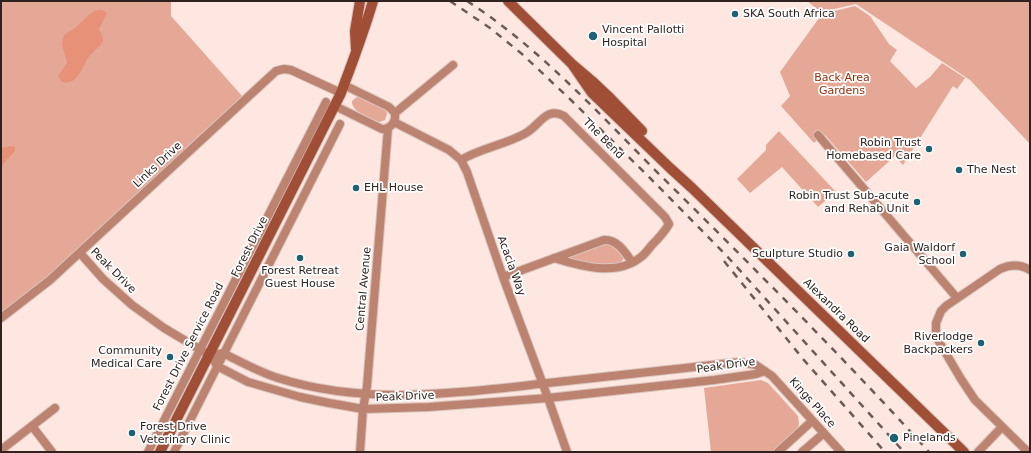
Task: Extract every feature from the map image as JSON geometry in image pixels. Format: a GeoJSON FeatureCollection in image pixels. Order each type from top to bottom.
{"type":"FeatureCollection","features":[{"type":"Feature","properties":{"kind":"street","name":"Forest Drive"},"geometry":{"type":"LineString","coordinates":[[356,51],[355,31],[360,1]]}},
{"type":"Feature","properties":{"kind":"street","name":"Forest Drive"},"geometry":{"type":"LineString","coordinates":[[160,452],[330,104],[342,89],[363,35],[373,1]]}},
{"type":"Feature","properties":{"kind":"street","name":"Alexandra Road"},"geometry":{"type":"LineString","coordinates":[[508,1],[572,64],[592,93],[964,452]]}},
{"type":"Feature","properties":{"kind":"street"},"geometry":{"type":"LineString","coordinates":[[330,104],[379,128],[385,129],[453,65]]}},
{"type":"Feature","properties":{"kind":"street","name":"Links Drive"},"geometry":{"type":"LineString","coordinates":[[1,318],[50,280],[276,72],[284,69],[291,70],[390,107],[392,121]]}},
{"type":"Feature","properties":{"kind":"street","name":"The Bend"},"geometry":{"type":"LineString","coordinates":[[460,160],[475,152],[526,133],[546,116],[552,113],[559,113],[564,116],[665,217],[669,224],[665,231],[640,258],[614,268],[588,267],[554,258]]}},
{"type":"Feature","properties":{"kind":"street","name":"Acacia Way"},"geometry":{"type":"LineString","coordinates":[[392,121],[443,146],[460,160],[467,172],[503,277],[567,452]]}},
{"type":"Feature","properties":{"kind":"street","name":"Central Avenue"},"geometry":{"type":"LineString","coordinates":[[360,452],[392,121]]}},
{"type":"Feature","properties":{"kind":"street"},"geometry":{"type":"LineString","coordinates":[[174,452],[216,366],[340,124]]}},
{"type":"Feature","properties":{"kind":"street"},"geometry":{"type":"LineString","coordinates":[[818,135],[957,298]]}},
{"type":"Feature","properties":{"kind":"street"},"geometry":{"type":"LineString","coordinates":[[503,277],[608,240],[616,242],[632,262]]}},
{"type":"Feature","properties":{"kind":"street","name":"Peak Drive"},"geometry":{"type":"LineString","coordinates":[[80,253],[103,279],[132,305],[164,328],[207,354]]}},
{"type":"Feature","properties":{"kind":"street"},"geometry":{"type":"LineString","coordinates":[[1028,452],[975,400],[938,340],[935,329],[937,317],[941,311],[957,298],[1000,269],[1008,266],[1020,266],[1030,270]]}},
{"type":"Feature","properties":{"kind":"street"},"geometry":{"type":"LineString","coordinates":[[207,354],[223,353]]}},
{"type":"Feature","properties":{"kind":"street","name":"Peak Drive"},"geometry":{"type":"LineString","coordinates":[[223,353],[254,369],[277,378],[331,390],[366,394],[428,395],[740,362],[751,363],[765,371]]}},
{"type":"Feature","properties":{"kind":"street"},"geometry":{"type":"LineString","coordinates":[[207,354],[216,366]]}},
{"type":"Feature","properties":{"kind":"street","name":"Forest Drive Service Road"},"geometry":{"type":"LineString","coordinates":[[148,452],[207,354]]}},
{"type":"Feature","properties":{"kind":"street","name":"Peak Drive"},"geometry":{"type":"LineString","coordinates":[[216,366],[248,382],[274,390],[329,403],[363,409],[429,407],[548,398],[714,380],[756,374],[765,371]]}},
{"type":"Feature","properties":{"kind":"street","name":"Kings Place"},"geometry":{"type":"LineString","coordinates":[[765,371],[778,382],[812,421],[842,452]]}},
{"type":"Feature","properties":{"kind":"street"},"geometry":{"type":"LineString","coordinates":[[1,450],[55,408]]}},
{"type":"Feature","properties":{"kind":"street"},"geometry":{"type":"LineString","coordinates":[[778,452],[812,421]]}},
{"type":"Feature","properties":{"kind":"street"},"geometry":{"type":"LineString","coordinates":[[32,426],[52,452]]}},
{"type":"Feature","properties":{"kind":"street"},"geometry":{"type":"LineString","coordinates":[[978,452],[1002,427]]}},
{"type":"Feature","properties":{"kind":"street"},"geometry":{"type":"LineString","coordinates":[[802,452],[824,432]]}},
{"type":"Feature","properties":{"kind":"green space"},"geometry":{"type":"Polygon","coordinates":[[[1,1],[171,1],[171,16],[243,97],[18,304],[1,316],[1,1]]]}},
{"type":"Feature","properties":{"kind":"green space"},"geometry":{"type":"Polygon","coordinates":[[[807,1],[1030,1],[1030,144],[970,80],[856,4],[821,12],[807,1]]]}},
{"type":"Feature","properties":{"kind":"green space","name":"Back Area Gardens"},"geometry":{"type":"Polygon","coordinates":[[[855,6],[870,16],[889,44],[897,50],[890,61],[916,88],[930,77],[942,63],[965,78],[957,89],[953,86],[903,165],[895,156],[866,182],[826,136],[823,135],[814,143],[781,106],[790,96],[780,72],[822,14],[855,6]]]}},
{"type":"Feature","properties":{"kind":"green space"},"geometry":{"type":"Polygon","coordinates":[[[358,96],[386,110],[387,114],[385,120],[379,122],[358,111],[353,105],[352,101],[358,96]]]}},
{"type":"Feature","properties":{"kind":"green space"},"geometry":{"type":"Polygon","coordinates":[[[779,131],[836,192],[818,207],[782,167],[750,193],[737,179],[766,150],[766,145],[779,131]]]}},
{"type":"Feature","properties":{"kind":"green space"},"geometry":{"type":"Polygon","coordinates":[[[605,242],[613,244],[624,258],[621,263],[599,266],[570,259],[570,255],[605,242]]]}},
{"type":"Feature","properties":{"kind":"green space"},"geometry":{"type":"Polygon","coordinates":[[[761,380],[768,383],[798,416],[799,424],[796,432],[774,452],[711,452],[704,388],[761,380]]]}},
{"type":"Feature","properties":{"kind":"shaded area"},"geometry":{"type":"Polygon","coordinates":[[[97,10],[102,10],[107,13],[99,29],[103,37],[103,41],[88,58],[76,79],[62,82],[58,76],[67,63],[62,44],[64,36],[97,10]]]}},
{"type":"Feature","properties":{"kind":"shaded area"},"geometry":{"type":"Polygon","coordinates":[[[11,146],[15,147],[15,151],[3,164],[1,170],[1,148],[11,146]]]}},
{"type":"Feature","properties":{"kind":"railway"},"geometry":{"type":"LineString","coordinates":[[450,1],[490,28],[522,54],[650,178],[726,255],[904,452]]}},
{"type":"Feature","properties":{"kind":"railway"},"geometry":{"type":"LineString","coordinates":[[467,1],[494,19],[519,39],[568,83],[796,311],[929,452]]}},
{"type":"Feature","properties":{"kind":"railway"},"geometry":{"type":"LineString","coordinates":[[724,261],[803,359],[885,452]]}},
{"type":"Feature","properties":{"kind":"place","name":"SKA South Africa"},"geometry":{"type":"Point","coordinates":[735,14]}},
{"type":"Feature","properties":{"kind":"place","name":"Vincent Pallotti Hospital"},"geometry":{"type":"Point","coordinates":[593,36]}},
{"type":"Feature","properties":{"kind":"place","name":"Robin Trust Homebased Care"},"geometry":{"type":"Point","coordinates":[929,149]}},
{"type":"Feature","properties":{"kind":"place","name":"The Nest"},"geometry":{"type":"Point","coordinates":[959,170]}},
{"type":"Feature","properties":{"kind":"place","name":"EHL House"},"geometry":{"type":"Point","coordinates":[356,188]}},
{"type":"Feature","properties":{"kind":"place","name":"Robin Trust Sub-acute and Rehab Unit"},"geometry":{"type":"Point","coordinates":[917,202]}},
{"type":"Feature","properties":{"kind":"place","name":"Sculpture Studio"},"geometry":{"type":"Point","coordinates":[851,254]}},
{"type":"Feature","properties":{"kind":"place","name":"Gaia Waldorf School"},"geometry":{"type":"Point","coordinates":[963,254]}},
{"type":"Feature","properties":{"kind":"place","name":"Forest Retreat Guest House"},"geometry":{"type":"Point","coordinates":[300,258]}},
{"type":"Feature","properties":{"kind":"place","name":"Riverlodge Backpackers"},"geometry":{"type":"Point","coordinates":[981,343]}},
{"type":"Feature","properties":{"kind":"place","name":"Community Medical Care"},"geometry":{"type":"Point","coordinates":[170,357]}},
{"type":"Feature","properties":{"kind":"place","name":"Forest Drive Veterinary Clinic"},"geometry":{"type":"Point","coordinates":[132,433]}},
{"type":"Feature","properties":{"kind":"place","name":"Pinelands"},"geometry":{"type":"Point","coordinates":[894,438]}}]}
